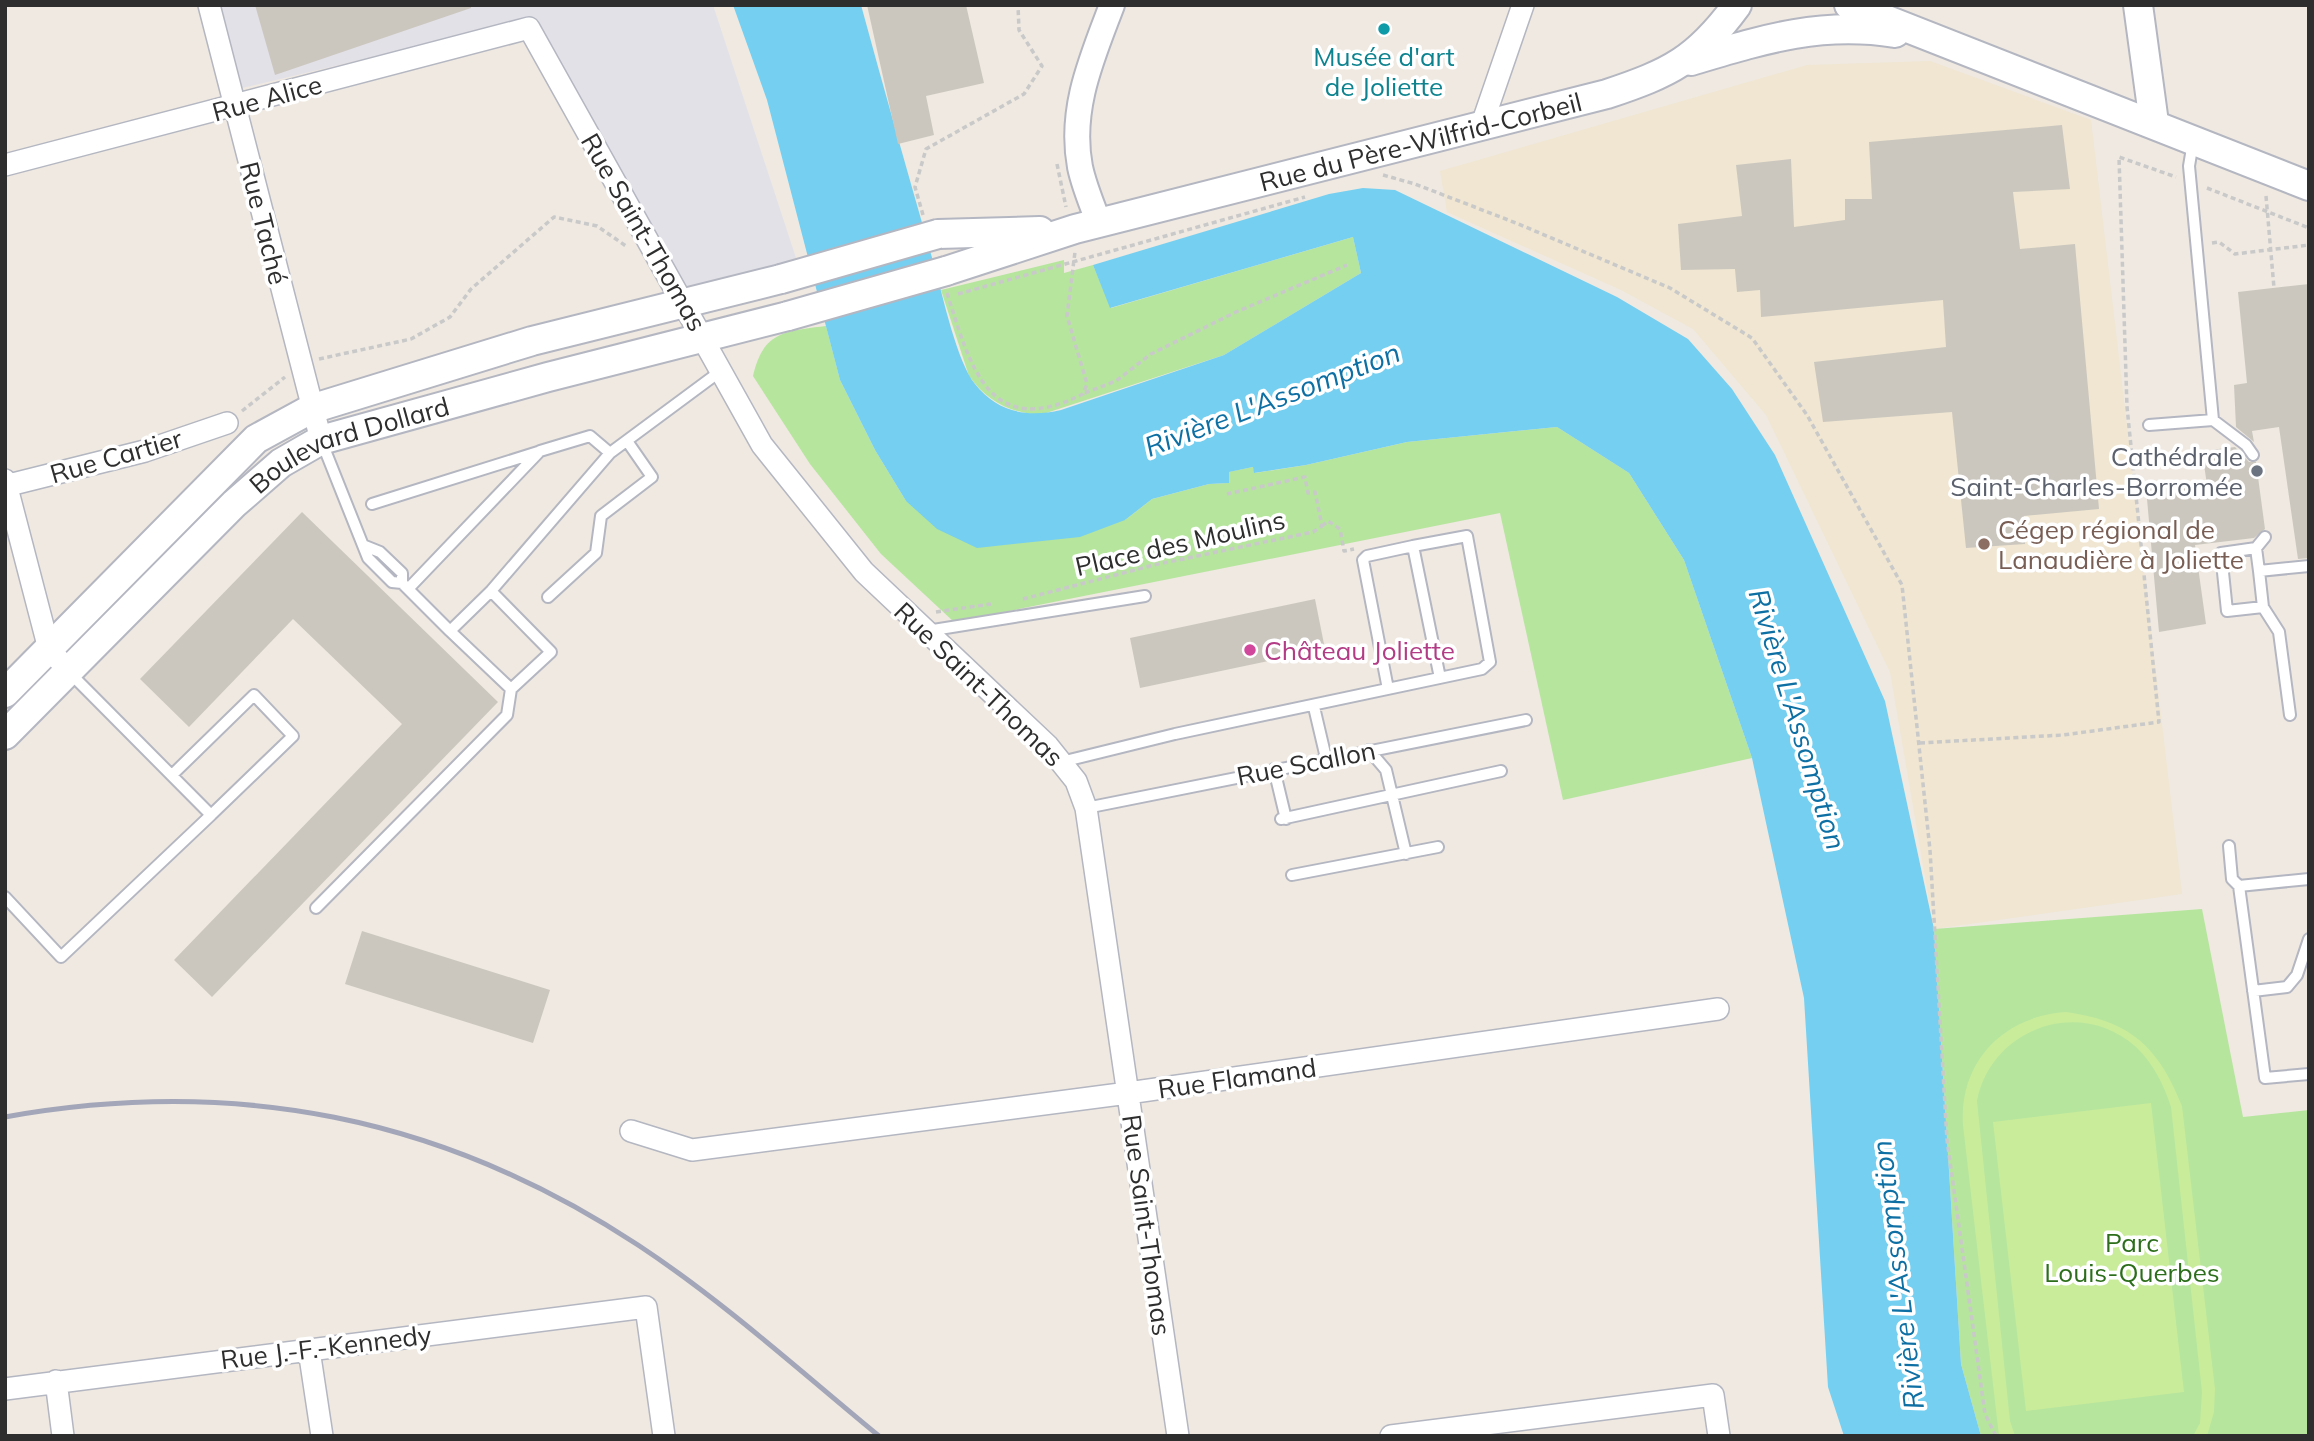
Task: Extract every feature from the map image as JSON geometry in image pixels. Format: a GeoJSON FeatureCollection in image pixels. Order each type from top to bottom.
{"type":"FeatureCollection","features":[{"type":"Feature","properties":{"kind":"main road","name":"Rue du Père-Wilfrid-Corbeil"},"geometry":{"type":"LineString","coordinates":[[788,316],[946,284],[1087,226],[1607,94],[1657,77],[1684,63],[1718,32],[1737,5]]}},
{"type":"Feature","properties":{"kind":"main road"},"geometry":{"type":"LineString","coordinates":[[1849,5],[2309,186]]}},
{"type":"Feature","properties":{"kind":"main road"},"geometry":{"type":"LineString","coordinates":[[2138,5],[2154,123]]}},
{"type":"Feature","properties":{"kind":"main road"},"geometry":{"type":"LineString","coordinates":[[1684,63],[1770,37],[1824,29],[1878,30],[1939,40]]}},
{"type":"Feature","properties":{"kind":"main road","name":"Rue du Père-Wilfrid-Corbeil"},"geometry":{"type":"LineString","coordinates":[[781,279],[932,230],[1087,226]]}},
{"type":"Feature","properties":{"kind":"main road","name":"Boulevard Dollard"},"geometry":{"type":"LineString","coordinates":[[5,693],[256,439],[311,409],[532,341],[683,301],[781,279]]}},
{"type":"Feature","properties":{"kind":"main road","name":"Boulevard Dollard"},"geometry":{"type":"LineString","coordinates":[[5,735],[234,504],[281,463],[321,440],[548,377],[788,316]]}},
{"type":"Feature","properties":{"kind":"street","name":"Rue Taché"},"geometry":{"type":"LineString","coordinates":[[209,5],[321,440]]}},
{"type":"Feature","properties":{"kind":"street"},"geometry":{"type":"LineString","coordinates":[[1087,226],[1080,168],[1080,93],[1112,5]]}},
{"type":"Feature","properties":{"kind":"street"},"geometry":{"type":"LineString","coordinates":[[1481,127],[1523,5]]}},
{"type":"Feature","properties":{"kind":"street","name":"Rue Alice"},"geometry":{"type":"LineString","coordinates":[[5,165],[529,28]]}},
{"type":"Feature","properties":{"kind":"street","name":"Rue Saint-Thomas"},"geometry":{"type":"LineString","coordinates":[[529,28],[762,445],[864,572],[1048,746],[1076,781],[1086,808],[1178,1436]]}},
{"type":"Feature","properties":{"kind":"street","name":"Rue Cartier"},"geometry":{"type":"LineString","coordinates":[[6,484],[145,451],[227,423]]}},
{"type":"Feature","properties":{"kind":"street"},"geometry":{"type":"LineString","coordinates":[[6,484],[49,649],[69,671]]}},
{"type":"Feature","properties":{"kind":"street","name":"Rue Flamand"},"geometry":{"type":"LineString","coordinates":[[631,1131],[692,1150],[1128,1093],[1718,1009]]}},
{"type":"Feature","properties":{"kind":"street","name":"Rue J.-F.-Kennedy"},"geometry":{"type":"LineString","coordinates":[[5,1389],[646,1307],[664,1436]]}},
{"type":"Feature","properties":{"kind":"street"},"geometry":{"type":"LineString","coordinates":[[309,1350],[322,1436]]}},
{"type":"Feature","properties":{"kind":"street"},"geometry":{"type":"LineString","coordinates":[[55,1381],[63,1436]]}},
{"type":"Feature","properties":{"kind":"street"},"geometry":{"type":"LineString","coordinates":[[1391,1436],[1471,1431],[1713,1395],[1718,1436]]}},
{"type":"Feature","properties":{"kind":"lane"},"geometry":{"type":"LineString","coordinates":[[2194,139],[2189,166],[2213,420]]}},
{"type":"Feature","properties":{"kind":"lane"},"geometry":{"type":"LineString","coordinates":[[450,631],[491,591],[610,453],[722,370]]}},
{"type":"Feature","properties":{"kind":"lane"},"geometry":{"type":"LineString","coordinates":[[2149,425],[2213,420],[2246,445],[2253,455]]}},
{"type":"Feature","properties":{"kind":"lane"},"geometry":{"type":"LineString","coordinates":[[372,504],[590,436],[610,453]]}},
{"type":"Feature","properties":{"kind":"lane"},"geometry":{"type":"LineString","coordinates":[[321,440],[365,546],[380,552],[402,573],[405,586],[512,689]]}},
{"type":"Feature","properties":{"kind":"lane"},"geometry":{"type":"LineString","coordinates":[[548,597],[596,553],[601,516],[652,477],[626,441]]}},
{"type":"Feature","properties":{"kind":"lane"},"geometry":{"type":"LineString","coordinates":[[405,586],[540,451]]}},
{"type":"Feature","properties":{"kind":"lane"},"geometry":{"type":"LineString","coordinates":[[1061,762],[1175,734],[1314,707],[1482,669],[1490,662],[1467,536],[1367,556],[1363,560],[1388,689]]}},
{"type":"Feature","properties":{"kind":"lane"},"geometry":{"type":"LineString","coordinates":[[2263,607],[2227,611],[2221,553],[2256,548],[2265,537]]}},
{"type":"Feature","properties":{"kind":"lane"},"geometry":{"type":"LineString","coordinates":[[1413,546],[1440,678]]}},
{"type":"Feature","properties":{"kind":"lane"},"geometry":{"type":"LineString","coordinates":[[2256,548],[2263,607],[2279,632],[2290,715]]}},
{"type":"Feature","properties":{"kind":"lane"},"geometry":{"type":"LineString","coordinates":[[2259,571],[2309,566]]}},
{"type":"Feature","properties":{"kind":"lane"},"geometry":{"type":"LineString","coordinates":[[316,908],[507,715],[512,689],[551,652],[491,591]]}},
{"type":"Feature","properties":{"kind":"lane"},"geometry":{"type":"LineString","coordinates":[[927,631],[1145,596]]}},
{"type":"Feature","properties":{"kind":"lane"},"geometry":{"type":"LineString","coordinates":[[69,671],[211,815]]}},
{"type":"Feature","properties":{"kind":"lane"},"geometry":{"type":"LineString","coordinates":[[5,897],[61,957],[293,736],[254,695],[172,775]]}},
{"type":"Feature","properties":{"kind":"lane"},"geometry":{"type":"LineString","coordinates":[[1314,707],[1325,758]]}},
{"type":"Feature","properties":{"kind":"lane","name":"Rue Scallon"},"geometry":{"type":"LineString","coordinates":[[1086,808],[1325,758],[1526,720]]}},
{"type":"Feature","properties":{"kind":"lane"},"geometry":{"type":"LineString","coordinates":[[1369,750],[1386,770],[1406,854]]}},
{"type":"Feature","properties":{"kind":"lane"},"geometry":{"type":"LineString","coordinates":[[1274,769],[1283,819],[1393,797],[1501,771]]}},
{"type":"Feature","properties":{"kind":"lane"},"geometry":{"type":"LineString","coordinates":[[2229,846],[2232,879],[2239,886],[2265,1078],[2309,1074]]}},
{"type":"Feature","properties":{"kind":"lane"},"geometry":{"type":"LineString","coordinates":[[1292,875],[1438,847]]}},
{"type":"Feature","properties":{"kind":"lane"},"geometry":{"type":"LineString","coordinates":[[2239,886],[2309,879]]}},
{"type":"Feature","properties":{"kind":"lane"},"geometry":{"type":"LineString","coordinates":[[2253,990],[2287,987],[2297,975],[2309,939]]}},
{"type":"Feature","properties":{"kind":"path"},"geometry":{"type":"LineString","coordinates":[[932,230],[915,187],[926,149],[1024,94],[1042,66],[1019,30],[1018,5]]}},
{"type":"Feature","properties":{"kind":"path"},"geometry":{"type":"LineString","coordinates":[[1919,743],[2063,735],[2159,722],[2127,407],[2119,156],[2309,228]]}},
{"type":"Feature","properties":{"kind":"path"},"geometry":{"type":"LineString","coordinates":[[1370,179],[1384,175],[1415,184],[1516,223],[1670,288],[1752,338],[1807,415],[1902,585],[1930,850],[1947,1140],[1985,1414],[1996,1436]]}},
{"type":"Feature","properties":{"kind":"path"},"geometry":{"type":"LineString","coordinates":[[1317,194],[1011,281],[946,284],[969,361],[987,391],[1019,408],[1038,409],[1116,382],[1151,354],[1236,312],[1347,265]]}},
{"type":"Feature","properties":{"kind":"path"},"geometry":{"type":"LineString","coordinates":[[2266,196],[2273,250],[2274,288]]}},
{"type":"Feature","properties":{"kind":"path"},"geometry":{"type":"LineString","coordinates":[[227,423],[300,365],[344,352],[411,339],[450,317],[471,289],[554,217],[597,226],[630,250]]}},
{"type":"Feature","properties":{"kind":"path"},"geometry":{"type":"LineString","coordinates":[[2206,243],[2219,242],[2235,254],[2309,245]]}},
{"type":"Feature","properties":{"kind":"path"},"geometry":{"type":"LineString","coordinates":[[1076,261],[1067,316],[1087,384],[1083,394]]}},
{"type":"Feature","properties":{"kind":"path","name":"Place des Moulins"},"geometry":{"type":"LineString","coordinates":[[1020,599],[1154,565],[1313,533],[1322,526],[1315,492],[1308,493],[1305,477],[1227,494]]}},
{"type":"Feature","properties":{"kind":"path"},"geometry":{"type":"LineString","coordinates":[[1322,526],[1328,522],[1339,529],[1344,551],[1361,547],[1363,560]]}},
{"type":"Feature","properties":{"kind":"path"},"geometry":{"type":"LineString","coordinates":[[910,615],[999,603]]}},
{"type":"Feature","properties":{"kind":"shaded area"},"geometry":{"type":"Polygon","coordinates":[[[221,5],[713,5],[796,258],[684,296],[532,19],[242,88],[221,5]]]}},
{"type":"Feature","properties":{"kind":"shaded area","name":"Cégep régional de Lanaudière à Joliette"},"geometry":{"type":"Polygon","coordinates":[[[1930,61],[2091,120],[2182,894],[1934,929],[1890,672],[1766,415],[1693,329],[1621,290],[1447,212],[1440,171],[1807,65],[1930,61]]]}},
{"type":"Feature","properties":{"kind":"green space"},"geometry":{"type":"Polygon","coordinates":[[[1353,237],[1361,273],[1224,355],[1040,415],[1000,404],[976,385],[969,376],[941,290],[1064,260],[1064,273],[1093,265],[1111,308],[1353,237]]]}},
{"type":"Feature","properties":{"kind":"green space"},"geometry":{"type":"Polygon","coordinates":[[[826,326],[840,380],[875,450],[906,501],[1125,520],[1152,499],[1209,484],[1228,483],[1228,472],[1253,467],[1255,473],[1306,465],[1407,442],[1557,427],[1629,473],[1684,560],[1752,758],[1563,800],[1500,513],[954,622],[881,554],[810,464],[753,376],[763,350],[778,336],[826,326]]]}},
{"type":"Feature","properties":{"kind":"green space","name":"Parc Louis-Querbes"},"geometry":{"type":"Polygon","coordinates":[[[2202,909],[2243,1117],[2309,1110],[2309,1436],[1981,1436],[1961,1364],[1934,929],[2202,909]]]}},
{"type":"Feature","properties":{"kind":"green space"},"geometry":{"type":"Polygon","coordinates":[[[2066,1012],[2108,1022],[2139,1040],[2163,1067],[2182,1106],[2215,1389],[2214,1412],[2207,1436],[2193,1436],[2200,1423],[2202,1392],[2171,1107],[2153,1067],[2136,1047],[2113,1032],[2089,1024],[2064,1023],[2040,1028],[2018,1039],[2000,1055],[1986,1076],[1977,1101],[2010,1421],[2015,1436],[1999,1436],[1963,1125],[1964,1102],[1977,1062],[1990,1046],[2023,1022],[2066,1012]]]}},
{"type":"Feature","properties":{"kind":"green space"},"geometry":{"type":"Polygon","coordinates":[[[2151,1103],[2184,1392],[2026,1411],[1993,1122],[2151,1103]]]}},
{"type":"Feature","properties":{"kind":"water","name":"Rivière L'Assomption"},"geometry":{"type":"Polygon","coordinates":[[[733,5],[861,5],[962,361],[975,384],[1003,407],[1025,413],[1061,410],[1224,355],[1361,273],[1353,237],[1110,308],[1093,265],[1329,194],[1363,188],[1395,190],[1617,297],[1688,339],[1732,389],[1775,455],[1885,701],[1934,929],[1961,1364],[1981,1436],[1844,1436],[1828,1387],[1804,998],[1752,758],[1684,560],[1629,473],[1557,427],[1407,442],[1306,465],[1254,473],[1253,467],[1229,472],[1229,483],[1209,484],[1152,499],[1125,520],[1080,537],[977,548],[937,529],[906,501],[875,450],[840,380],[767,100],[733,5]]]}},
{"type":"Feature","properties":{"kind":"building"},"geometry":{"type":"Polygon","coordinates":[[[255,5],[471,5],[471,8],[275,75],[255,5]]]}},
{"type":"Feature","properties":{"kind":"building"},"geometry":{"type":"Polygon","coordinates":[[[867,5],[966,5],[984,83],[926,96],[934,135],[898,144],[867,5]]]}},
{"type":"Feature","properties":{"kind":"building"},"geometry":{"type":"Polygon","coordinates":[[[2062,125],[2070,189],[2013,192],[2020,249],[2075,244],[2099,509],[2024,516],[2025,544],[1966,548],[1952,412],[1823,422],[1814,362],[1946,347],[1943,300],[1761,317],[1760,290],[1737,292],[1735,269],[1681,270],[1678,224],[1742,216],[1736,165],[1791,159],[1794,227],[1845,220],[1845,199],[1872,199],[1869,142],[2062,125]]]}},
{"type":"Feature","properties":{"kind":"building"},"geometry":{"type":"Polygon","coordinates":[[[2309,284],[2309,558],[2298,559],[2279,427],[2252,431],[2254,442],[2236,427],[2234,385],[2247,383],[2238,292],[2309,284]]]}},
{"type":"Feature","properties":{"kind":"building"},"geometry":{"type":"Polygon","coordinates":[[[2235,447],[2249,462],[2256,462],[2265,529],[2254,538],[2195,545],[2206,624],[2159,632],[2146,488],[2207,485],[2202,451],[2235,447]]]}},
{"type":"Feature","properties":{"kind":"building"},"geometry":{"type":"Polygon","coordinates":[[[302,512],[498,702],[212,997],[174,960],[402,724],[293,619],[189,727],[140,679],[302,512]]]}},
{"type":"Feature","properties":{"kind":"building"},"geometry":{"type":"Polygon","coordinates":[[[1315,599],[1325,649],[1140,688],[1130,638],[1315,599]]]}},
{"type":"Feature","properties":{"kind":"building"},"geometry":{"type":"Polygon","coordinates":[[[362,931],[550,990],[533,1043],[345,984],[362,931]]]}},
{"type":"Feature","properties":{"kind":"railway"},"geometry":{"type":"LineString","coordinates":[[5,1117],[90,1105],[173,1102],[255,1105],[334,1117],[412,1137],[489,1165],[564,1201],[670,1267],[761,1337],[879,1436]]}},
{"type":"Feature","properties":{"kind":"place","name":"Musée d'art de Joliette"},"geometry":{"type":"Point","coordinates":[1384,29]}},
{"type":"Feature","properties":{"kind":"place","name":"Cathédrale Saint-Charles-Borromée"},"geometry":{"type":"Point","coordinates":[2257,471]}},
{"type":"Feature","properties":{"kind":"place","name":"Cégep régional de Lanaudière à Joliette"},"geometry":{"type":"Point","coordinates":[1984,544]}},
{"type":"Feature","properties":{"kind":"place","name":"Château Joliette"},"geometry":{"type":"Point","coordinates":[1250,650]}}]}
